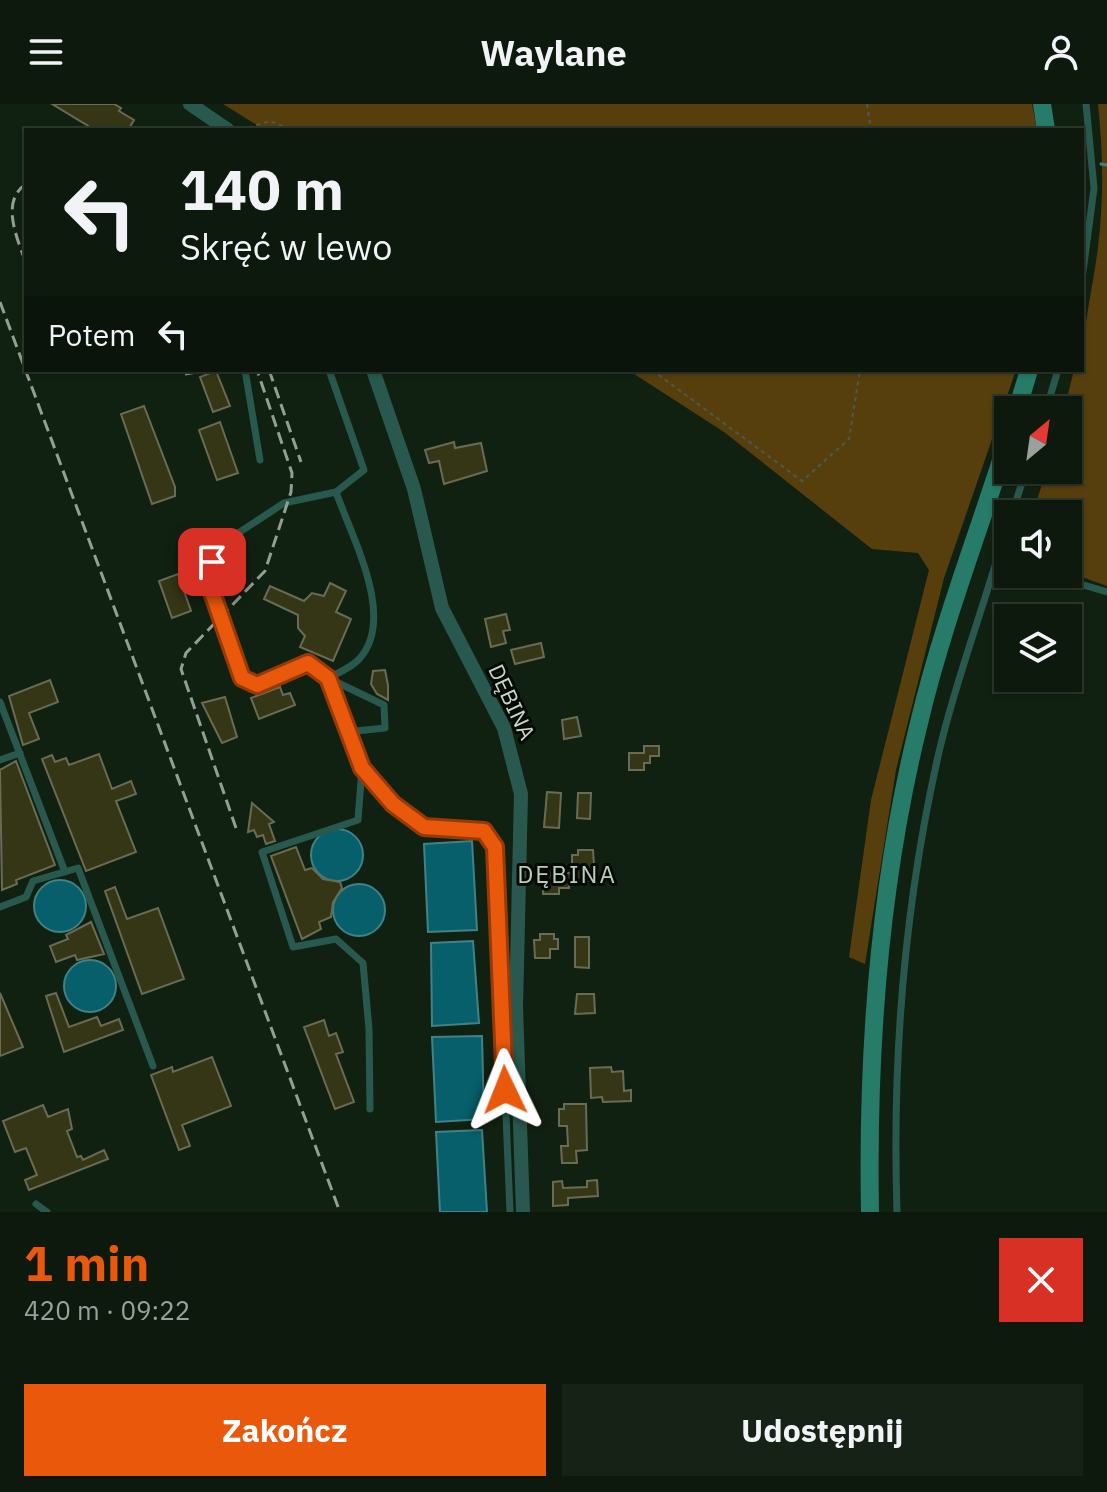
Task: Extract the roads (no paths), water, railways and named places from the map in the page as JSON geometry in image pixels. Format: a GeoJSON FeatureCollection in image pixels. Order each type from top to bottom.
{"type":"FeatureCollection","features":[{"type":"Feature","properties":{"kind":"main road"},"geometry":{"type":"LineString","coordinates":[[1042,104],[1046,128]]}},
{"type":"Feature","properties":{"kind":"main road"},"geometry":{"type":"LineString","coordinates":[[1021,396],[1028,372]]}},
{"type":"Feature","properties":{"kind":"main road"},"geometry":{"type":"LineString","coordinates":[[870,1212],[870,1061],[876,973],[899,818],[919,720],[944,630],[994,481]]}},
{"type":"Feature","properties":{"kind":"street"},"geometry":{"type":"LineString","coordinates":[[190,104],[225,128]]}},
{"type":"Feature","properties":{"kind":"street","name":"DĘBINA"},"geometry":{"type":"LineString","coordinates":[[374,372],[414,489],[442,608],[504,728],[521,794],[516,1007],[523,1212]]}},
{"type":"Feature","properties":{"kind":"lane"},"geometry":{"type":"LineString","coordinates":[[1084,264],[1094,188],[1086,104]]}},
{"type":"Feature","properties":{"kind":"lane"},"geometry":{"type":"LineString","coordinates":[[245,372],[260,460]]}},
{"type":"Feature","properties":{"kind":"lane"},"geometry":{"type":"LineString","coordinates":[[330,372],[364,470],[336,492],[284,503],[217,547],[207,578],[242,678],[257,685],[308,663],[328,678],[384,705],[385,728],[346,732]]}},
{"type":"Feature","properties":{"kind":"lane"},"geometry":{"type":"LineString","coordinates":[[1050,396],[1057,372]]}},
{"type":"Feature","properties":{"kind":"lane"},"geometry":{"type":"LineString","coordinates":[[328,678],[360,660],[375,632],[374,602],[336,492]]}},
{"type":"Feature","properties":{"kind":"lane"},"geometry":{"type":"LineString","coordinates":[[897,1212],[894,1135],[908,926],[939,751],[994,569]]}},
{"type":"Feature","properties":{"kind":"lane"},"geometry":{"type":"LineString","coordinates":[[1082,585],[1107,592]]}},
{"type":"Feature","properties":{"kind":"lane"},"geometry":{"type":"LineString","coordinates":[[328,678],[362,768],[393,804],[424,827],[484,831],[495,847],[510,1212]]}},
{"type":"Feature","properties":{"kind":"lane"},"geometry":{"type":"LineString","coordinates":[[0,702],[65,872]]}},
{"type":"Feature","properties":{"kind":"lane"},"geometry":{"type":"LineString","coordinates":[[0,760],[20,753]]}},
{"type":"Feature","properties":{"kind":"lane"},"geometry":{"type":"LineString","coordinates":[[362,768],[358,820],[262,852],[293,947],[336,939],[363,963],[369,1029],[370,1109]]}},
{"type":"Feature","properties":{"kind":"lane"},"geometry":{"type":"LineString","coordinates":[[0,907],[26,897],[33,881],[78,868],[153,1066]]}},
{"type":"Feature","properties":{"kind":"lane"},"geometry":{"type":"LineString","coordinates":[[36,1204],[47,1212]]}},
{"type":"Feature","properties":{"kind":"water"},"geometry":{"type":"Polygon","coordinates":[[[337,829],[355,837],[363,855],[355,873],[337,881],[319,873],[311,855],[319,837],[337,829]]]}},
{"type":"Feature","properties":{"kind":"water"},"geometry":{"type":"Polygon","coordinates":[[[472,841],[477,930],[428,932],[424,844],[472,841]]]}},
{"type":"Feature","properties":{"kind":"water"},"geometry":{"type":"Polygon","coordinates":[[[60,880],[78,888],[86,906],[78,924],[60,932],[42,924],[34,906],[42,888],[60,880]]]}},
{"type":"Feature","properties":{"kind":"water"},"geometry":{"type":"Polygon","coordinates":[[[359,884],[377,892],[385,910],[377,928],[359,936],[341,928],[333,910],[341,892],[359,884]]]}},
{"type":"Feature","properties":{"kind":"water"},"geometry":{"type":"Polygon","coordinates":[[[473,941],[479,1023],[432,1026],[431,943],[473,941]]]}},
{"type":"Feature","properties":{"kind":"water"},"geometry":{"type":"Polygon","coordinates":[[[90,960],[108,968],[116,986],[108,1004],[90,1012],[72,1004],[64,986],[72,968],[90,960]]]}},
{"type":"Feature","properties":{"kind":"water"},"geometry":{"type":"Polygon","coordinates":[[[482,1036],[484,1119],[436,1122],[432,1037],[482,1036]]]}},
{"type":"Feature","properties":{"kind":"water"},"geometry":{"type":"Polygon","coordinates":[[[482,1130],[487,1212],[440,1212],[436,1132],[482,1130]]]}},
{"type":"Feature","properties":{"kind":"waterway"},"geometry":{"type":"LineString","coordinates":[[1101,164],[1107,165]]}},
{"type":"Feature","properties":{"kind":"railway"},"geometry":{"type":"LineString","coordinates":[[24,186],[18,191],[12,210],[15,232],[24,257]]}},
{"type":"Feature","properties":{"kind":"railway"},"geometry":{"type":"LineString","coordinates":[[0,302],[24,366]]}},
{"type":"Feature","properties":{"kind":"railway"},"geometry":{"type":"LineString","coordinates":[[26,372],[340,1212]]}},
{"type":"Feature","properties":{"kind":"railway"},"geometry":{"type":"LineString","coordinates":[[185,374],[196,372]]}},
{"type":"Feature","properties":{"kind":"railway"},"geometry":{"type":"LineString","coordinates":[[236,828],[181,669],[186,653],[265,571],[291,492],[292,473],[258,372]]}},
{"type":"Feature","properties":{"kind":"railway"},"geometry":{"type":"LineString","coordinates":[[270,372],[301,462]]}},
{"type":"Feature","properties":{"kind":"district","name":"DĘBINA"},"geometry":{"type":"Point","coordinates":[567,875]}}]}
